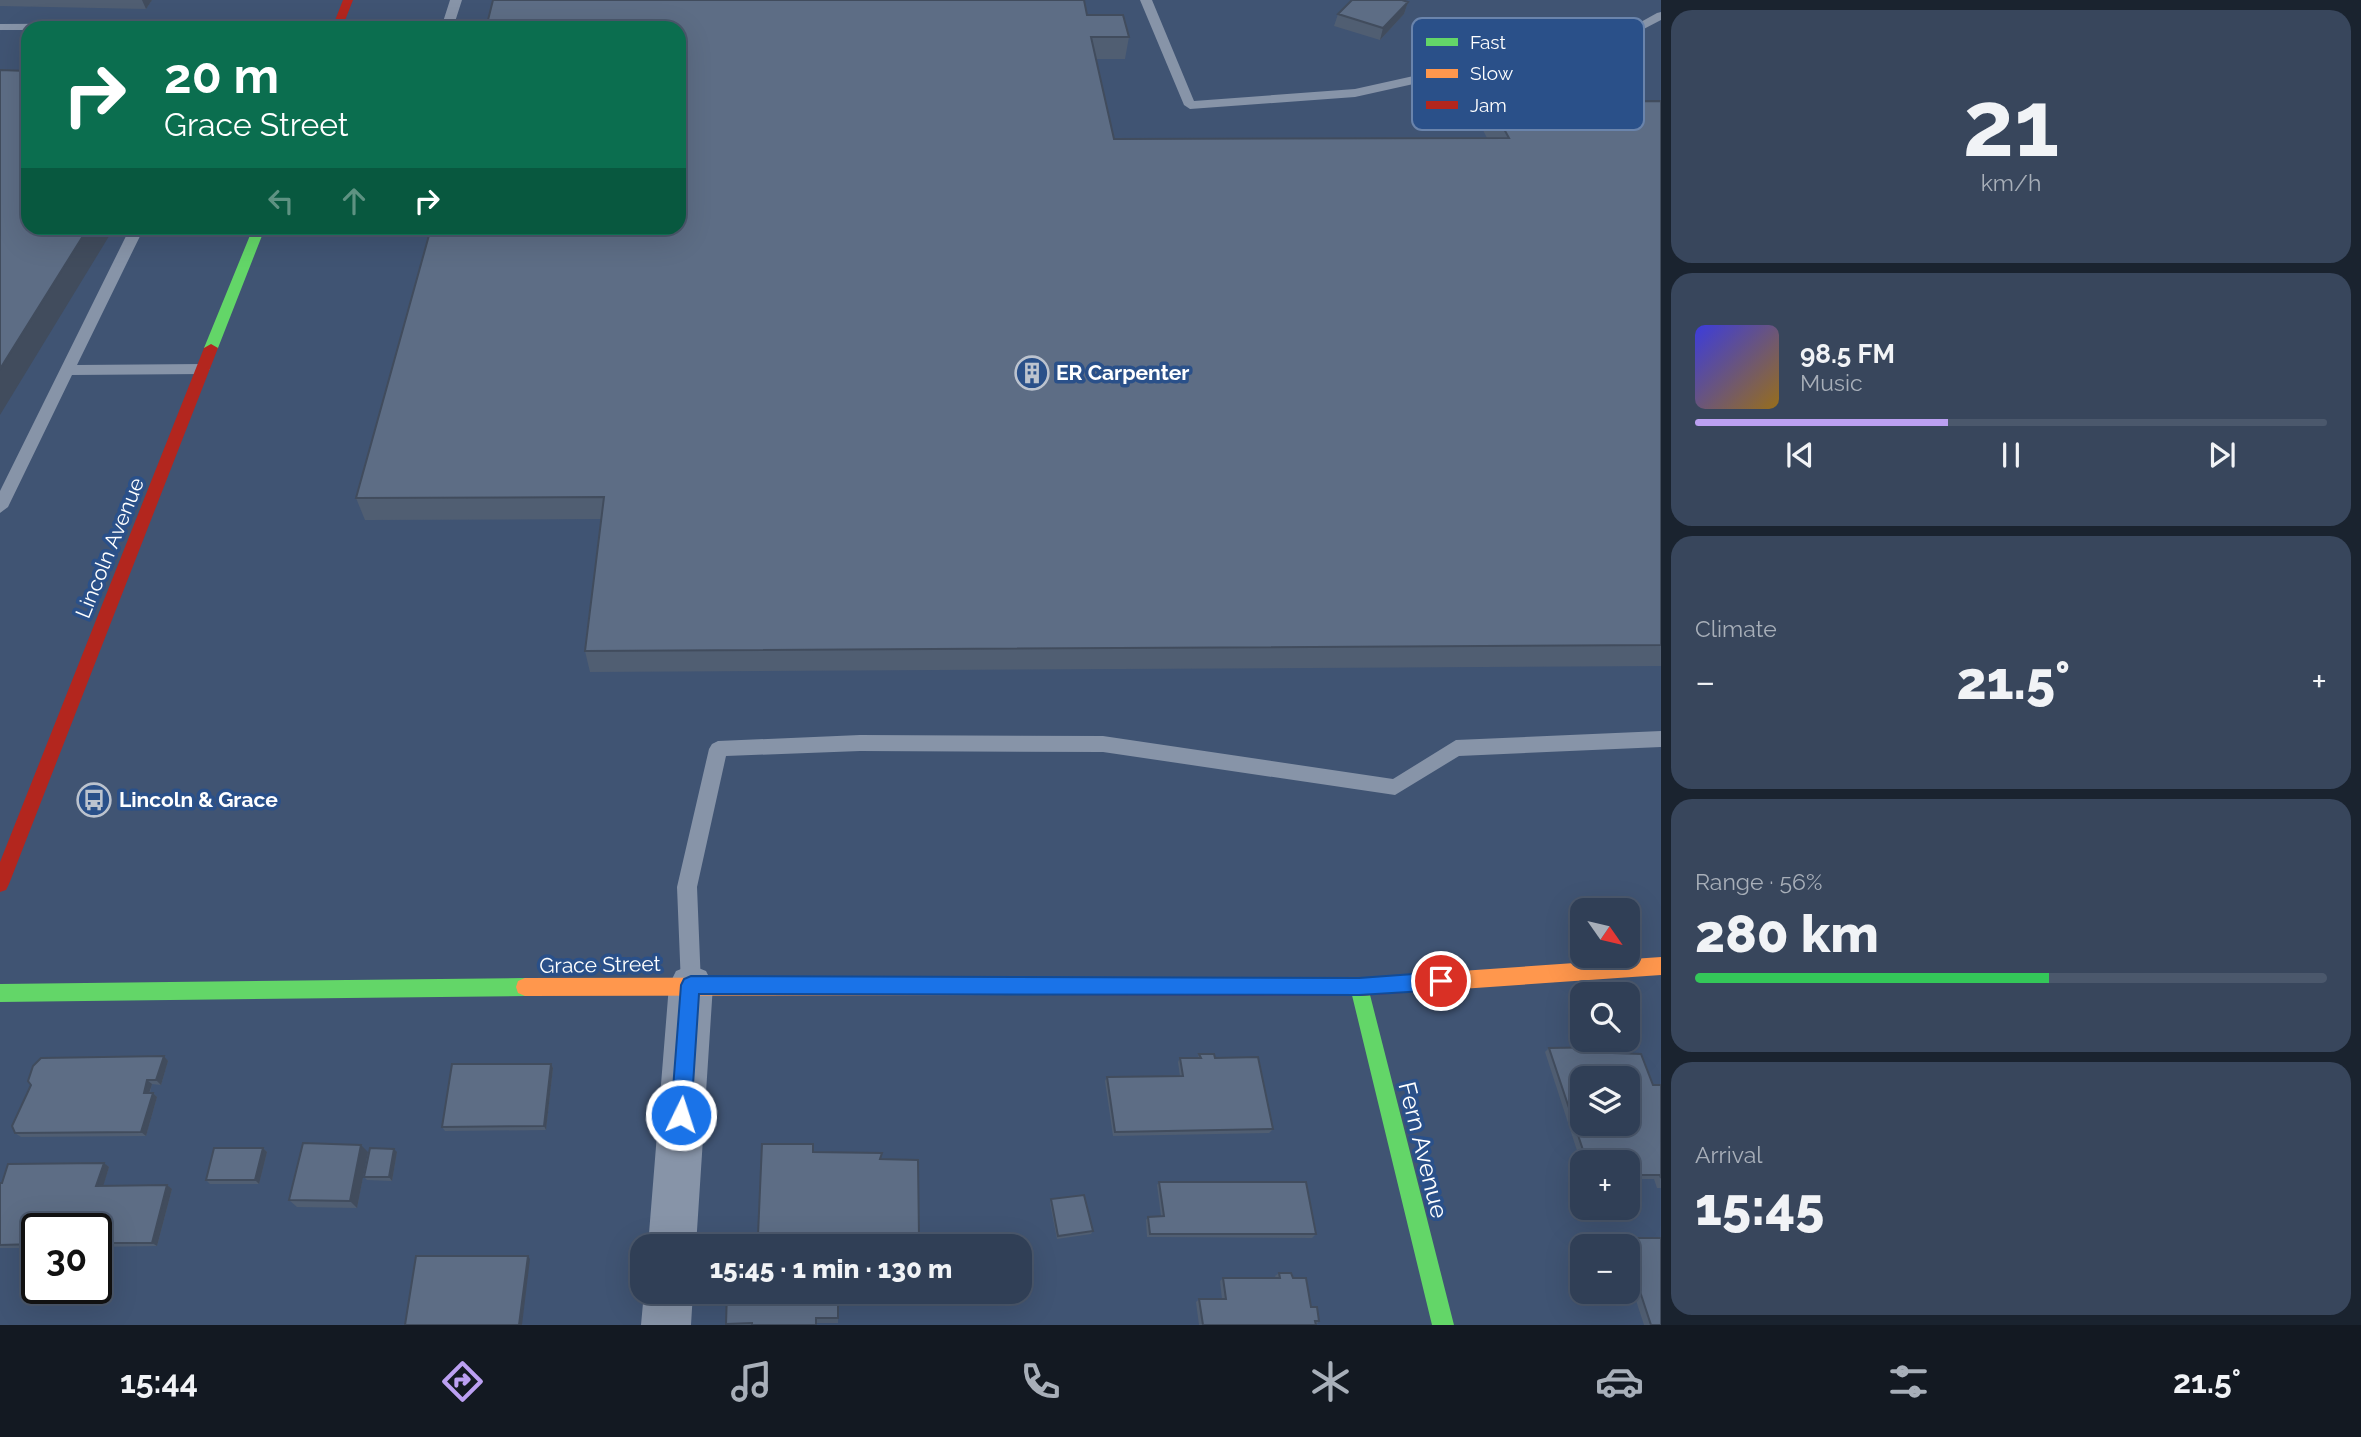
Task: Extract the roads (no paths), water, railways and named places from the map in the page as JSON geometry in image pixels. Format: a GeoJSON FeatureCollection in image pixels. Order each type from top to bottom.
{"type":"FeatureCollection","features":[{"type":"Feature","properties":{"kind":"street"},"geometry":{"type":"LineString","coordinates":[[340,21],[348,0]]}},
{"type":"Feature","properties":{"kind":"street","name":"Lincoln Avenue"},"geometry":{"type":"LineString","coordinates":[[0,884],[256,235]]}},
{"type":"Feature","properties":{"kind":"street","name":"Grace Street"},"geometry":{"type":"LineString","coordinates":[[0,993],[691,985],[1359,987],[1661,966]]}},
{"type":"Feature","properties":{"kind":"street"},"geometry":{"type":"LineString","coordinates":[[673,1234],[691,985]]}},
{"type":"Feature","properties":{"kind":"street","name":"Fern Avenue"},"geometry":{"type":"LineString","coordinates":[[1359,987],[1443,1325]]}},
{"type":"Feature","properties":{"kind":"street"},"geometry":{"type":"LineString","coordinates":[[666,1325],[667,1304]]}},
{"type":"Feature","properties":{"kind":"lane"},"geometry":{"type":"LineString","coordinates":[[449,21],[456,0]]}},
{"type":"Feature","properties":{"kind":"lane"},"geometry":{"type":"LineString","coordinates":[[1146,0],[1190,105],[1355,93],[1412,80]]}},
{"type":"Feature","properties":{"kind":"lane"},"geometry":{"type":"LineString","coordinates":[[1644,24],[1661,15]]}},
{"type":"Feature","properties":{"kind":"lane"},"geometry":{"type":"LineString","coordinates":[[0,27],[21,27]]}},
{"type":"Feature","properties":{"kind":"lane"},"geometry":{"type":"LineString","coordinates":[[0,507],[134,235]]}},
{"type":"Feature","properties":{"kind":"lane"},"geometry":{"type":"LineString","coordinates":[[67,370],[203,369]]}},
{"type":"Feature","properties":{"kind":"lane"},"geometry":{"type":"LineString","coordinates":[[691,985],[687,887],[718,749],[860,743],[1103,744],[1395,787],[1456,748],[1661,739]]}},
{"type":"Feature","properties":{"kind":"place","name":"ER Carpenter"},"geometry":{"type":"Point","coordinates":[1032,373]}},
{"type":"Feature","properties":{"kind":"place","name":"Lincoln & Grace"},"geometry":{"type":"Point","coordinates":[94,800]}}]}
